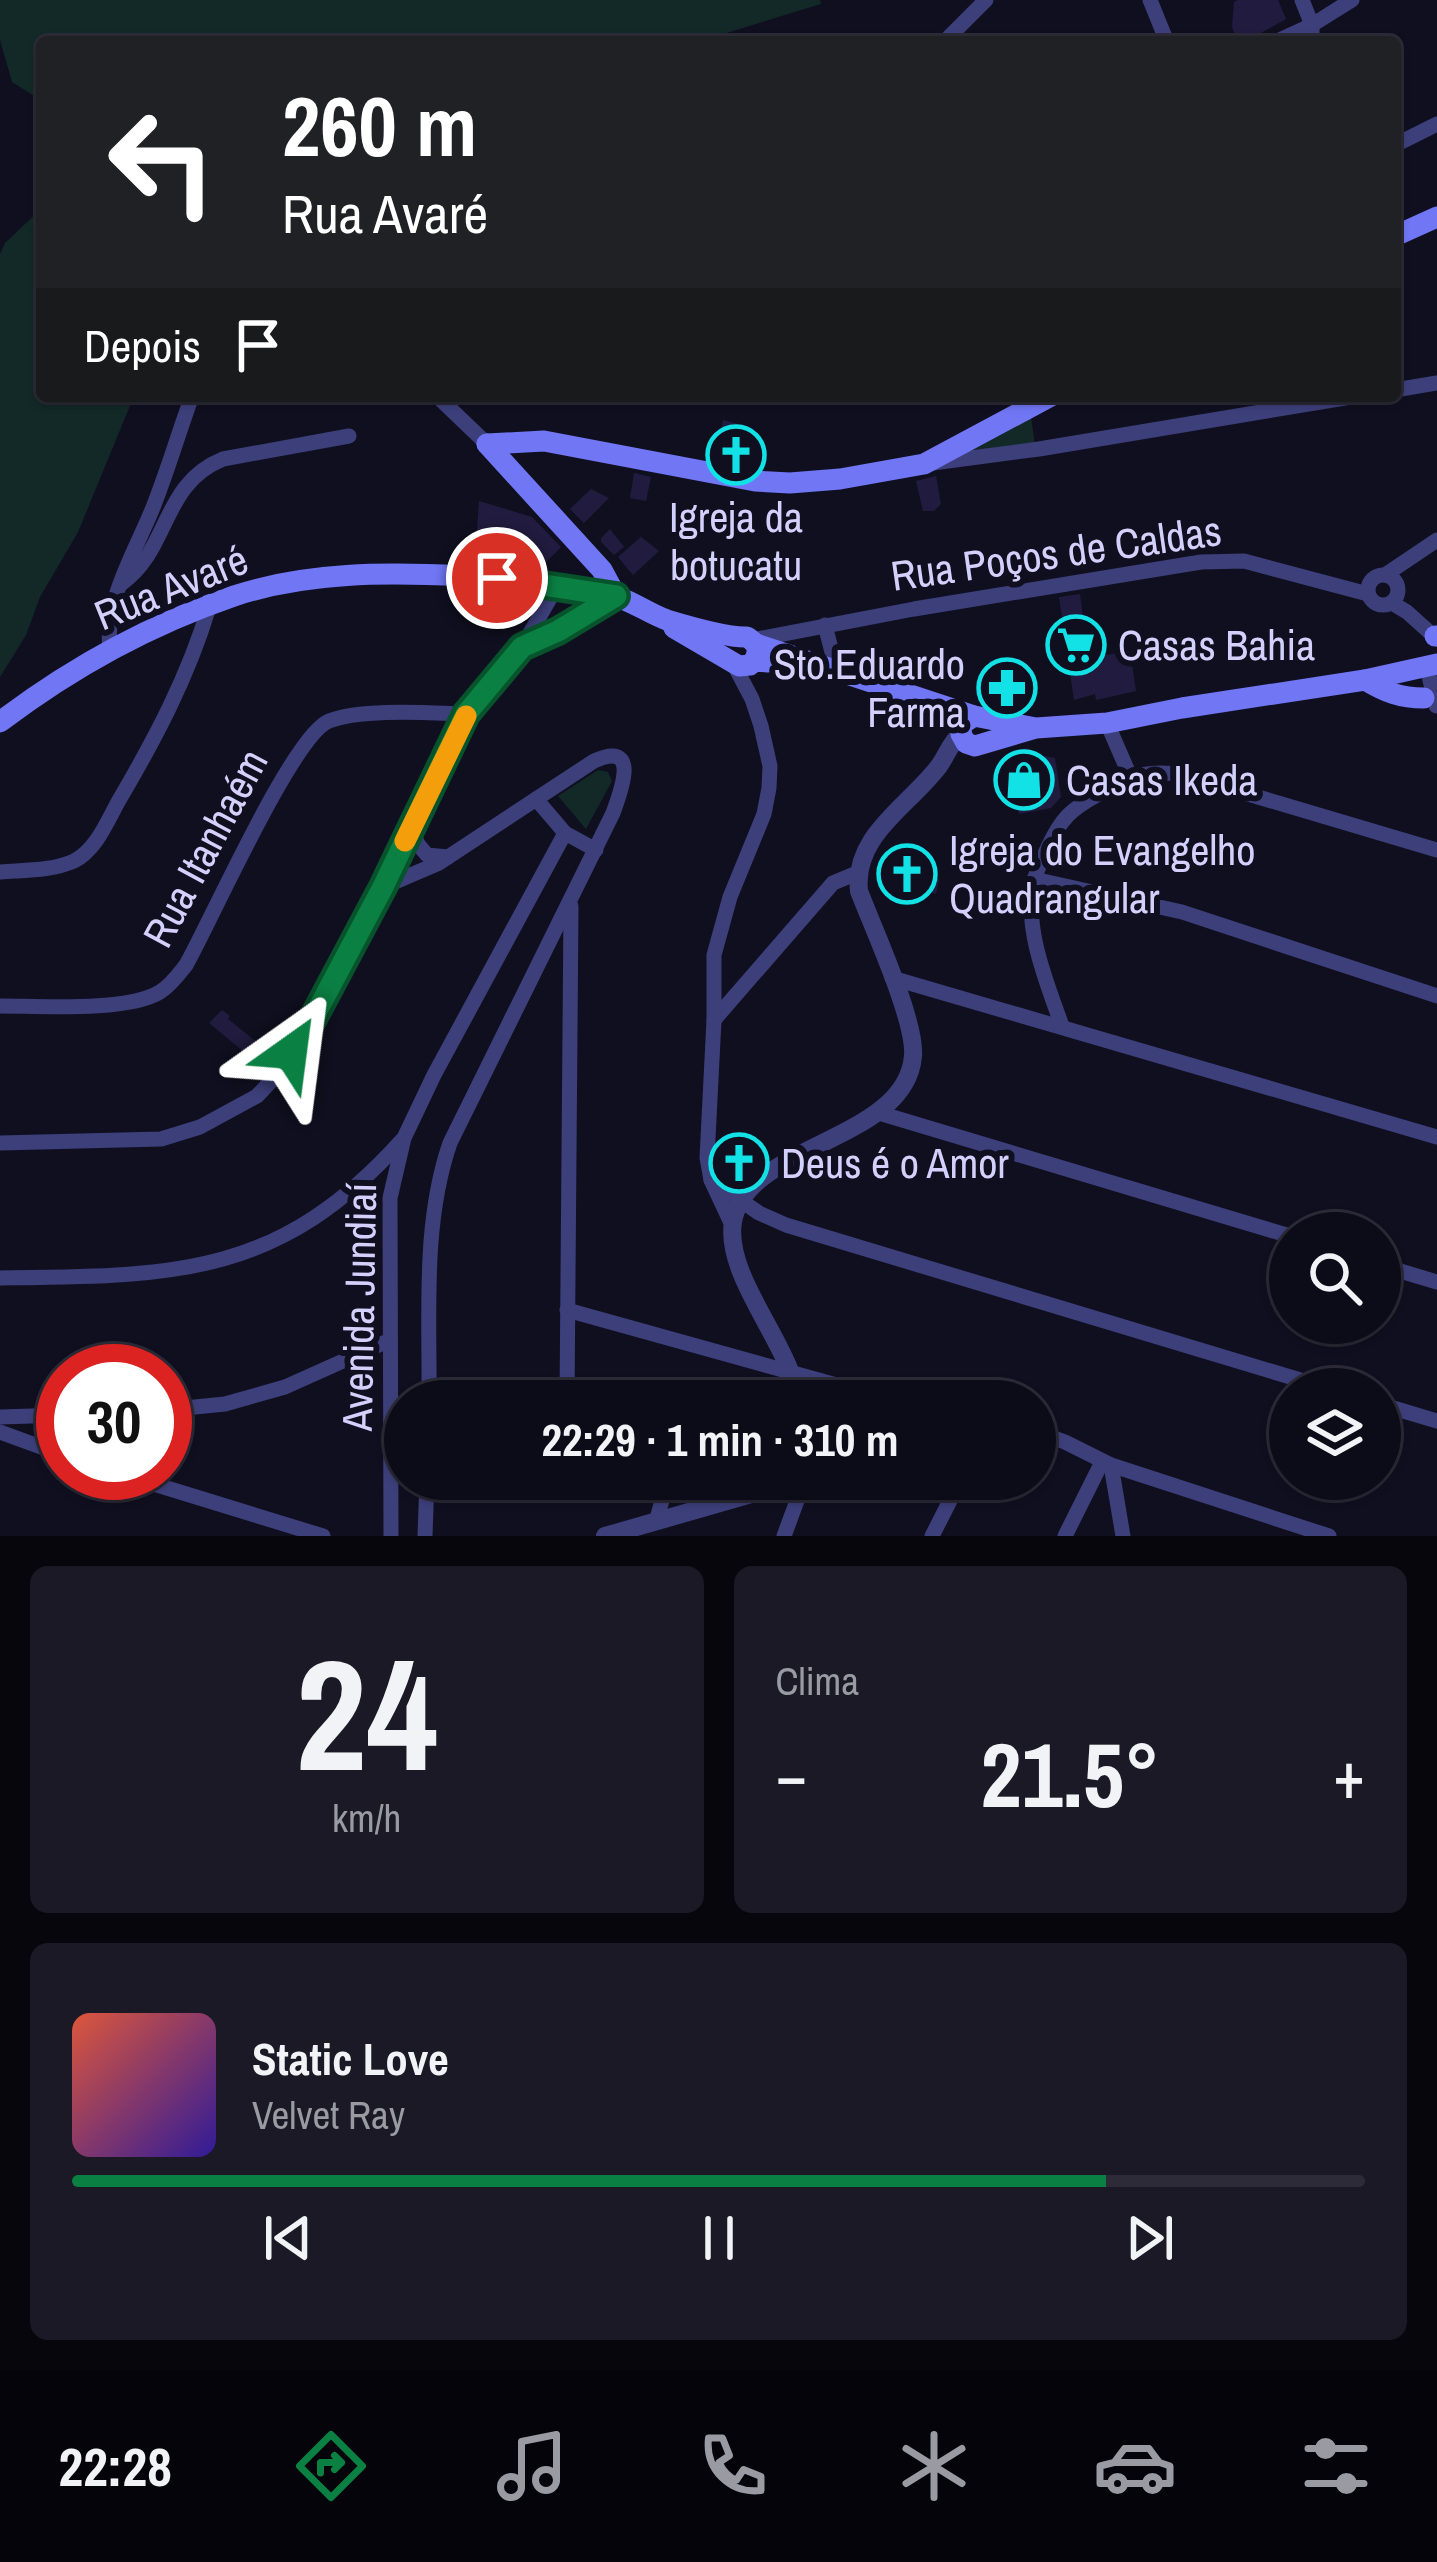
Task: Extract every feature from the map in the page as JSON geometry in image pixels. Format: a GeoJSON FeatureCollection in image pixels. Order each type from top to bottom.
{"type":"FeatureCollection","features":[{"type":"Feature","properties":{"kind":"main road"},"geometry":{"type":"LineString","coordinates":[[1401,233],[1437,217]]}},
{"type":"Feature","properties":{"kind":"main road"},"geometry":{"type":"LineString","coordinates":[[487,444],[544,441],[770,482],[840,479],[924,464],[1040,402]]}},
{"type":"Feature","properties":{"kind":"main road"},"geometry":{"type":"LineString","coordinates":[[487,444],[602,570],[616,596]]}},
{"type":"Feature","properties":{"kind":"main road","name":"Rua Avaré"},"geometry":{"type":"LineString","coordinates":[[0,722],[110,650],[236,596],[346,576],[461,576],[616,596],[744,653],[784,651],[921,699],[973,731]]}},
{"type":"Feature","properties":{"kind":"main road"},"geometry":{"type":"LineString","coordinates":[[973,731],[1107,723],[1432,665]]}},
{"type":"Feature","properties":{"kind":"main road"},"geometry":{"type":"LineString","coordinates":[[1365,680],[1388,693],[1432,703]]}},
{"type":"Feature","properties":{"kind":"street"},"geometry":{"type":"LineString","coordinates":[[950,36],[986,0]]}},
{"type":"Feature","properties":{"kind":"street"},"geometry":{"type":"LineString","coordinates":[[1150,0],[1165,36]]}},
{"type":"Feature","properties":{"kind":"street"},"geometry":{"type":"LineString","coordinates":[[1302,0],[1312,34],[1352,0]]}},
{"type":"Feature","properties":{"kind":"street"},"geometry":{"type":"LineString","coordinates":[[1401,142],[1437,124]]}},
{"type":"Feature","properties":{"kind":"street"},"geometry":{"type":"LineString","coordinates":[[1401,389],[1437,383]]}},
{"type":"Feature","properties":{"kind":"street"},"geometry":{"type":"LineString","coordinates":[[110,650],[111,615],[190,402]]}},
{"type":"Feature","properties":{"kind":"street"},"geometry":{"type":"LineString","coordinates":[[443,402],[487,444]]}},
{"type":"Feature","properties":{"kind":"street"},"geometry":{"type":"LineString","coordinates":[[924,464],[1321,402]]}},
{"type":"Feature","properties":{"kind":"street"},"geometry":{"type":"LineString","coordinates":[[121,584],[147,558],[184,487],[204,467],[223,459],[349,436]]}},
{"type":"Feature","properties":{"kind":"street"},"geometry":{"type":"LineString","coordinates":[[1432,703],[1434,635],[1392,603],[1380,605],[1368,594],[1374,578],[1437,541]]}},
{"type":"Feature","properties":{"kind":"street","name":"Rua Poços de Caldas"},"geometry":{"type":"LineString","coordinates":[[744,653],[825,625],[1214,561],[1260,564],[1368,594]]}},
{"type":"Feature","properties":{"kind":"street"},"geometry":{"type":"LineString","coordinates":[[1385,575],[1398,587],[1392,603]]}},
{"type":"Feature","properties":{"kind":"street"},"geometry":{"type":"LineString","coordinates":[[0,1143],[161,1139],[200,1126],[257,1096],[309,1026],[383,887],[466,714],[522,647],[556,588]]}},
{"type":"Feature","properties":{"kind":"street"},"geometry":{"type":"LineString","coordinates":[[522,647],[616,596]]}},
{"type":"Feature","properties":{"kind":"street"},"geometry":{"type":"LineString","coordinates":[[0,872],[60,865],[88,850],[142,763],[182,685],[209,607]]}},
{"type":"Feature","properties":{"kind":"street"},"geometry":{"type":"LineString","coordinates":[[177,618],[197,646]]}},
{"type":"Feature","properties":{"kind":"street"},"geometry":{"type":"LineString","coordinates":[[825,625],[827,668]]}},
{"type":"Feature","properties":{"kind":"street"},"geometry":{"type":"LineString","coordinates":[[744,653],[770,766],[769,788],[714,955],[707,1158],[732,1231],[736,1264],[793,1380]]}},
{"type":"Feature","properties":{"kind":"street"},"geometry":{"type":"LineString","coordinates":[[1401,673],[1432,703]]}},
{"type":"Feature","properties":{"kind":"street","name":"Rua Itanhaém"},"geometry":{"type":"LineString","coordinates":[[0,1006],[122,1003],[158,994],[186,965],[284,774],[314,731],[335,719],[379,714],[466,714]]}},
{"type":"Feature","properties":{"kind":"street"},"geometry":{"type":"LineString","coordinates":[[1107,723],[1130,776]]}},
{"type":"Feature","properties":{"kind":"street"},"geometry":{"type":"LineString","coordinates":[[732,1231],[739,1200],[758,1181],[879,1113],[904,1083],[914,1059],[909,1023],[859,891],[857,874],[880,827],[973,731]]}},
{"type":"Feature","properties":{"kind":"street","name":"Avenida Jundiaí"},"geometry":{"type":"LineString","coordinates":[[429,1380],[430,1276],[439,1176],[614,813],[626,776],[619,759],[606,756],[536,799]]}},
{"type":"Feature","properties":{"kind":"street"},"geometry":{"type":"LineString","coordinates":[[1062,1026],[1036,949],[1034,879],[1066,815],[1130,776],[1184,776],[1437,850]]}},
{"type":"Feature","properties":{"kind":"street"},"geometry":{"type":"LineString","coordinates":[[383,887],[448,857],[536,799],[565,832],[596,850]]}},
{"type":"Feature","properties":{"kind":"street"},"geometry":{"type":"LineString","coordinates":[[413,824],[417,843],[427,855],[448,857]]}},
{"type":"Feature","properties":{"kind":"street","name":"Avenida Jundiaí"},"geometry":{"type":"LineString","coordinates":[[391,1536],[390,1198],[404,1138],[565,832]]}},
{"type":"Feature","properties":{"kind":"street"},"geometry":{"type":"LineString","coordinates":[[714,1019],[833,883],[857,874]]}},
{"type":"Feature","properties":{"kind":"street"},"geometry":{"type":"LineString","coordinates":[[1034,879],[1182,913],[1437,996]]}},
{"type":"Feature","properties":{"kind":"street"},"geometry":{"type":"LineString","coordinates":[[567,1380],[571,900]]}},
{"type":"Feature","properties":{"kind":"street"},"geometry":{"type":"LineString","coordinates":[[892,978],[1437,1137]]}},
{"type":"Feature","properties":{"kind":"street"},"geometry":{"type":"LineString","coordinates":[[879,1113],[1269,1230]]}},
{"type":"Feature","properties":{"kind":"street"},"geometry":{"type":"LineString","coordinates":[[0,1278],[143,1275],[220,1261],[295,1232],[369,1175],[404,1138]]}},
{"type":"Feature","properties":{"kind":"street"},"geometry":{"type":"LineString","coordinates":[[369,1175],[390,1198]]}},
{"type":"Feature","properties":{"kind":"street"},"geometry":{"type":"LineString","coordinates":[[711,1180],[786,1225],[1269,1371]]}},
{"type":"Feature","properties":{"kind":"street"},"geometry":{"type":"LineString","coordinates":[[1401,1271],[1437,1282]]}},
{"type":"Feature","properties":{"kind":"street"},"geometry":{"type":"LineString","coordinates":[[568,1310],[814,1380]]}},
{"type":"Feature","properties":{"kind":"street"},"geometry":{"type":"LineString","coordinates":[[192,1407],[224,1404],[285,1387],[390,1340]]}},
{"type":"Feature","properties":{"kind":"street"},"geometry":{"type":"LineString","coordinates":[[1401,1410],[1437,1421]]}},
{"type":"Feature","properties":{"kind":"street"},"geometry":{"type":"LineString","coordinates":[[0,1417],[36,1416]]}},
{"type":"Feature","properties":{"kind":"street"},"geometry":{"type":"LineString","coordinates":[[0,1432],[36,1445]]}},
{"type":"Feature","properties":{"kind":"street"},"geometry":{"type":"LineString","coordinates":[[1056,1439],[1107,1464],[1329,1536]]}},
{"type":"Feature","properties":{"kind":"street"},"geometry":{"type":"LineString","coordinates":[[1065,1536],[1107,1464]]}},
{"type":"Feature","properties":{"kind":"street"},"geometry":{"type":"LineString","coordinates":[[1107,1464],[1123,1536]]}},
{"type":"Feature","properties":{"kind":"street"},"geometry":{"type":"LineString","coordinates":[[192,1496],[323,1536]]}},
{"type":"Feature","properties":{"kind":"street"},"geometry":{"type":"LineString","coordinates":[[425,1536],[426,1500]]}},
{"type":"Feature","properties":{"kind":"street"},"geometry":{"type":"LineString","coordinates":[[656,1522],[662,1500]]}},
{"type":"Feature","properties":{"kind":"street"},"geometry":{"type":"LineString","coordinates":[[605,1536],[727,1500]]}},
{"type":"Feature","properties":{"kind":"street"},"geometry":{"type":"LineString","coordinates":[[784,1536],[797,1500]]}},
{"type":"Feature","properties":{"kind":"street"},"geometry":{"type":"LineString","coordinates":[[932,1536],[950,1500]]}},
{"type":"Feature","properties":{"kind":"green space"},"geometry":{"type":"Polygon","coordinates":[[[0,0],[820,0],[821,4],[717,36],[36,36],[36,97],[12,82],[0,40],[0,0]]]}},
{"type":"Feature","properties":{"kind":"green space"},"geometry":{"type":"Polygon","coordinates":[[[36,214],[36,402],[132,402],[78,532],[0,677],[0,254],[36,214]]]}},
{"type":"Feature","properties":{"kind":"green space"},"geometry":{"type":"Polygon","coordinates":[[[1030,409],[1035,446],[940,455],[1030,409]]]}},
{"type":"Feature","properties":{"kind":"green space"},"geometry":{"type":"Polygon","coordinates":[[[598,770],[608,772],[612,781],[586,829],[558,796],[598,770]]]}},
{"type":"Feature","properties":{"kind":"building"},"geometry":{"type":"Polygon","coordinates":[[[1278,0],[1286,19],[1256,36],[1236,36],[1234,2],[1278,0]]]}},
{"type":"Feature","properties":{"kind":"building"},"geometry":{"type":"Polygon","coordinates":[[[723,420],[746,426],[743,442],[720,434],[723,420]]]}},
{"type":"Feature","properties":{"kind":"building"},"geometry":{"type":"Polygon","coordinates":[[[634,473],[651,477],[646,501],[630,498],[634,473]]]}},
{"type":"Feature","properties":{"kind":"building"},"geometry":{"type":"Polygon","coordinates":[[[936,476],[941,504],[934,511],[923,511],[916,481],[936,476]]]}},
{"type":"Feature","properties":{"kind":"building"},"geometry":{"type":"Polygon","coordinates":[[[591,489],[609,498],[584,523],[570,509],[591,489]]]}},
{"type":"Feature","properties":{"kind":"building"},"geometry":{"type":"Polygon","coordinates":[[[479,501],[532,517],[561,547],[539,569],[475,560],[479,501]]]}},
{"type":"Feature","properties":{"kind":"building"},"geometry":{"type":"Polygon","coordinates":[[[610,529],[624,547],[614,555],[601,542],[610,529]]]}},
{"type":"Feature","properties":{"kind":"building"},"geometry":{"type":"Polygon","coordinates":[[[641,537],[659,551],[633,575],[618,557],[641,537]]]}},
{"type":"Feature","properties":{"kind":"building"},"geometry":{"type":"Polygon","coordinates":[[[1080,594],[1088,658],[1130,651],[1136,691],[1074,700],[1059,597],[1080,594]]]}},
{"type":"Feature","properties":{"kind":"building"},"geometry":{"type":"Polygon","coordinates":[[[990,660],[1035,672],[1027,700],[981,690],[990,660]]]}},
{"type":"Feature","properties":{"kind":"building"},"geometry":{"type":"Polygon","coordinates":[[[1028,748],[1029,753],[1055,758],[1061,797],[1051,808],[1019,814],[1011,751],[1028,748]]]}},
{"type":"Feature","properties":{"kind":"building","name":"Igreja do Evangelho Quadrangular"},"geometry":{"type":"Polygon","coordinates":[[[896,859],[907,861],[906,869],[939,879],[936,894],[891,879],[896,859]]]}},
{"type":"Feature","properties":{"kind":"building"},"geometry":{"type":"Polygon","coordinates":[[[222,1010],[263,1047],[255,1061],[209,1023],[222,1010]]]}},
{"type":"Feature","properties":{"kind":"building","name":"Deus é o Amor"},"geometry":{"type":"Polygon","coordinates":[[[752,1147],[757,1160],[736,1173],[727,1167],[725,1155],[752,1147]]]}},
{"type":"Feature","properties":{"kind":"slow traffic"},"geometry":{"type":"LineString","coordinates":[[405,841],[466,716]]}},
{"type":"Feature","properties":{"kind":"place","name":"Igreja da botucatu"},"geometry":{"type":"Point","coordinates":[736,455]}},
{"type":"Feature","properties":{"kind":"place","name":"Casas Bahia"},"geometry":{"type":"Point","coordinates":[1076,645]}},
{"type":"Feature","properties":{"kind":"place","name":"Sto.Eduardo Farma"},"geometry":{"type":"Point","coordinates":[1007,688]}},
{"type":"Feature","properties":{"kind":"place","name":"Casas Ikeda"},"geometry":{"type":"Point","coordinates":[1024,780]}},
{"type":"Feature","properties":{"kind":"place","name":"Igreja do Evangelho Quadrangular"},"geometry":{"type":"Point","coordinates":[907,874]}},
{"type":"Feature","properties":{"kind":"place","name":"Deus é o Amor"},"geometry":{"type":"Point","coordinates":[739,1163]}},
{"type":"Feature","properties":{"kind":"route"},"geometry":{"type":"LineString","coordinates":[[291,1052],[383,887],[466,714],[522,647],[616,596],[497,578]]}}]}
